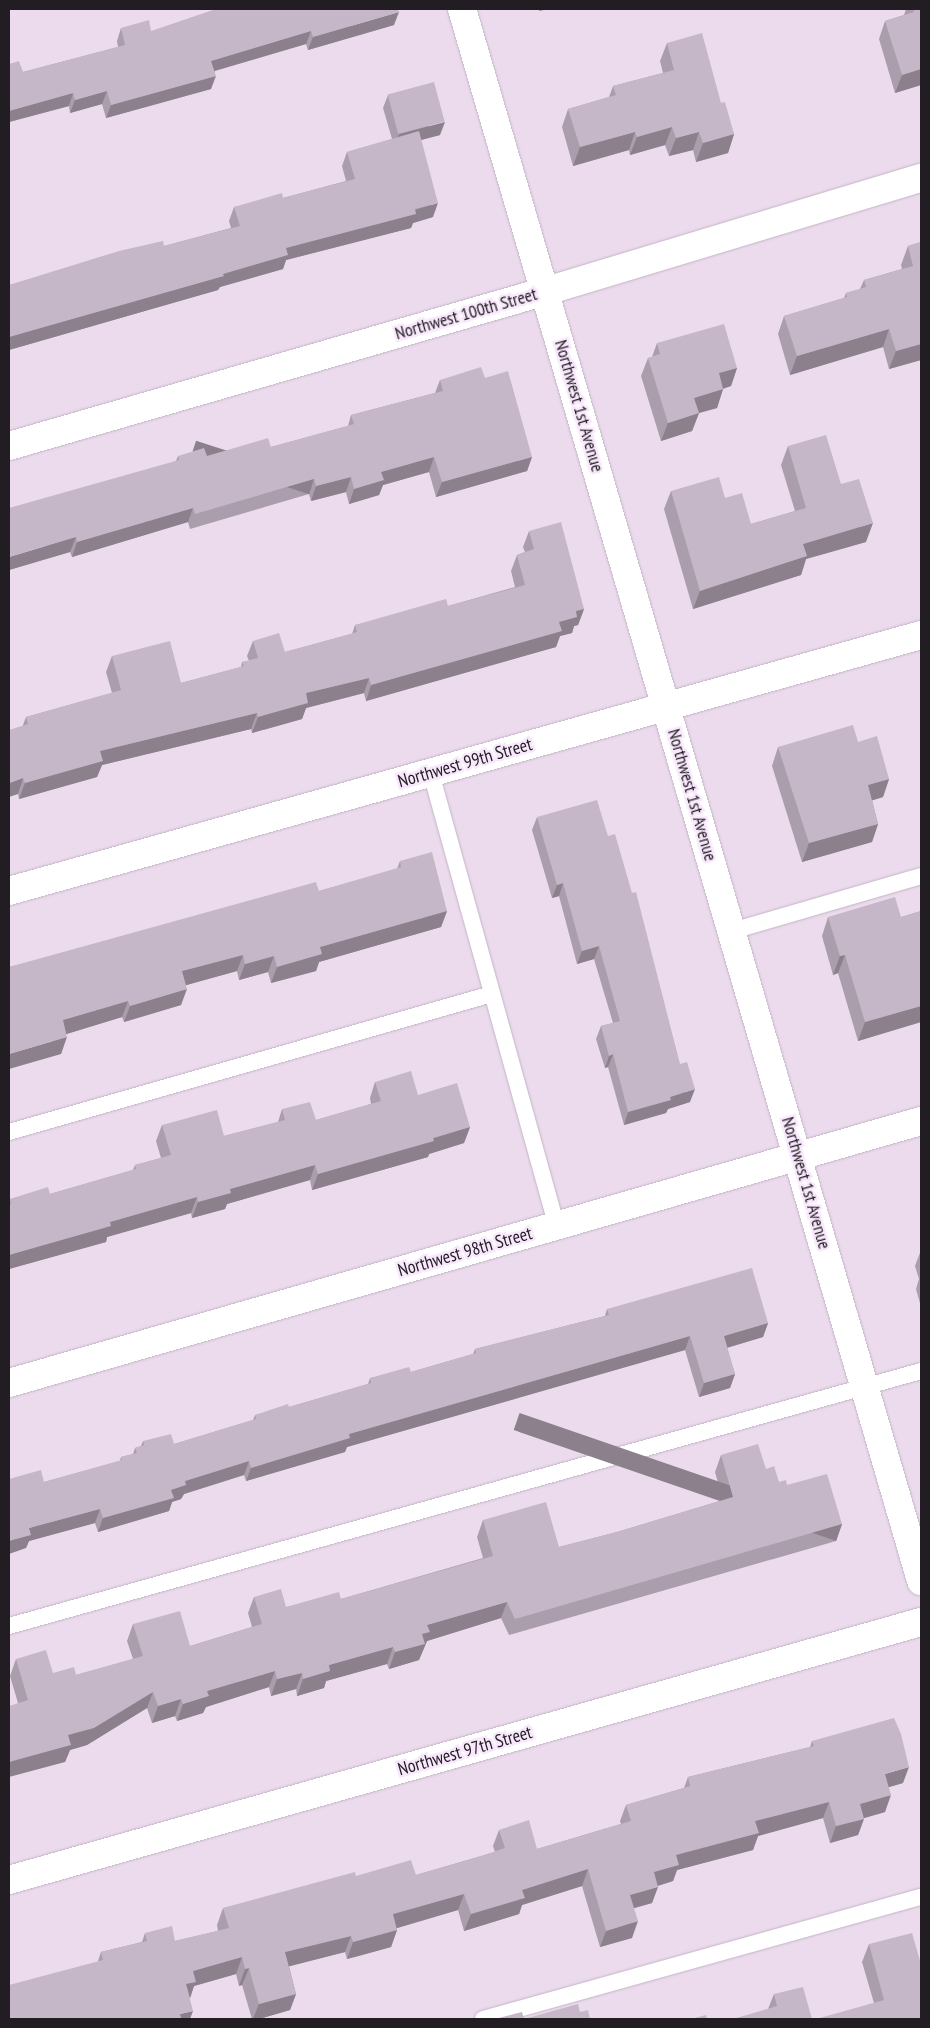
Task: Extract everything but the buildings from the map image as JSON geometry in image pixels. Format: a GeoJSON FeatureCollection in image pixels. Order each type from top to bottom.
{"type":"FeatureCollection","features":[{"type":"Feature","properties":{"kind":"street","name":"Northwest 1st Avenue"},"geometry":{"type":"LineString","coordinates":[[462,9],[546,291],[921,1581]]}},
{"type":"Feature","properties":{"kind":"street","name":"Northwest 100th Street"},"geometry":{"type":"LineString","coordinates":[[9,446],[546,291],[921,178]]}},
{"type":"Feature","properties":{"kind":"street","name":"Northwest 99th Street"},"geometry":{"type":"LineString","coordinates":[[9,891],[921,635]]}},
{"type":"Feature","properties":{"kind":"street","name":"Northwest 98th Street"},"geometry":{"type":"LineString","coordinates":[[9,1383],[921,1122]]}},
{"type":"Feature","properties":{"kind":"street","name":"Northwest 97th Street"},"geometry":{"type":"LineString","coordinates":[[9,1880],[921,1622]]}},
{"type":"Feature","properties":{"kind":"lane"},"geometry":{"type":"LineString","coordinates":[[430,773],[557,1226]]}},
{"type":"Feature","properties":{"kind":"lane"},"geometry":{"type":"LineString","coordinates":[[732,931],[921,876]]}},
{"type":"Feature","properties":{"kind":"lane"},"geometry":{"type":"LineString","coordinates":[[9,1132],[492,994]]}},
{"type":"Feature","properties":{"kind":"lane"},"geometry":{"type":"LineString","coordinates":[[9,1626],[921,1371]]}},
{"type":"Feature","properties":{"kind":"lane"},"geometry":{"type":"LineString","coordinates":[[483,2019],[921,1897]]}}]}
